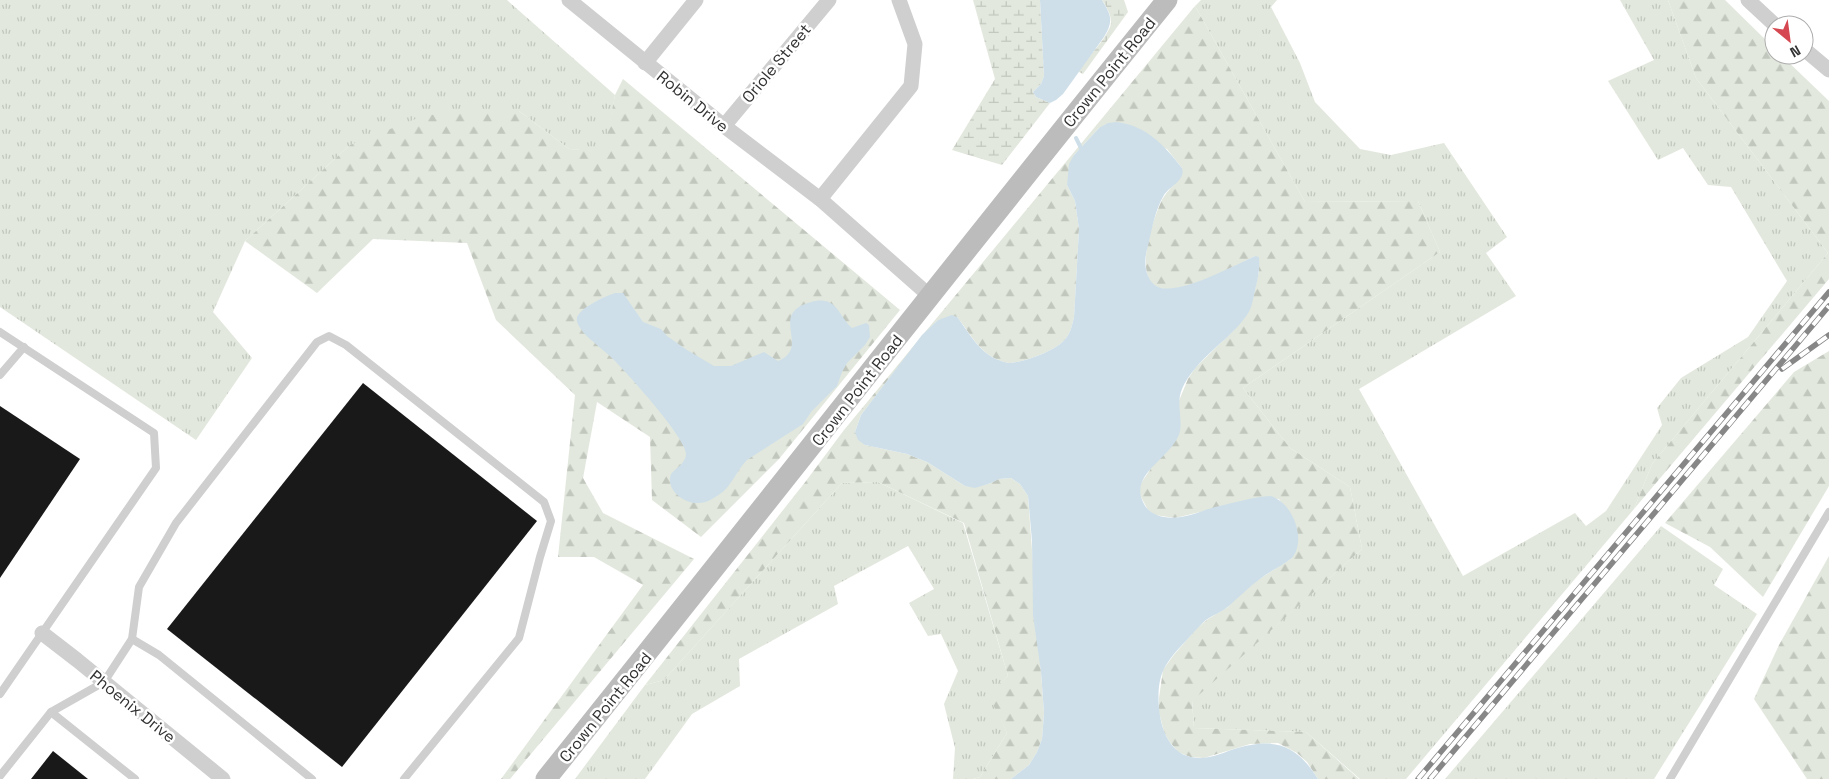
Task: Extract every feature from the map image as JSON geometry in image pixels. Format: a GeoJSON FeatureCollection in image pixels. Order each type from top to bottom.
{"type":"FeatureCollection","features":[{"type":"Feature","properties":{"kind":"main road","name":"Crown Point Road"},"geometry":{"type":"LineString","coordinates":[[546,779],[733,547],[1167,0]]}},
{"type":"Feature","properties":{"kind":"street","name":"Robin Drive"},"geometry":{"type":"LineString","coordinates":[[569,0],[724,126],[820,199],[931,297]]}},
{"type":"Feature","properties":{"kind":"street"},"geometry":{"type":"LineString","coordinates":[[645,62],[696,0]]}},
{"type":"Feature","properties":{"kind":"street","name":"Oriole Street"},"geometry":{"type":"LineString","coordinates":[[724,126],[829,0]]}},
{"type":"Feature","properties":{"kind":"street"},"geometry":{"type":"LineString","coordinates":[[820,199],[911,86],[915,44],[899,0]]}},
{"type":"Feature","properties":{"kind":"street"},"geometry":{"type":"LineString","coordinates":[[1748,0],[1765,15]]}},
{"type":"Feature","properties":{"kind":"street"},"geometry":{"type":"LineString","coordinates":[[1814,57],[1829,70]]}},
{"type":"Feature","properties":{"kind":"street","name":"Phoenix Drive"},"geometry":{"type":"LineString","coordinates":[[42,633],[223,779]]}},
{"type":"Feature","properties":{"kind":"lane"},"geometry":{"type":"LineString","coordinates":[[0,332],[154,433],[156,459],[156,468],[0,694]]}},
{"type":"Feature","properties":{"kind":"lane"},"geometry":{"type":"LineString","coordinates":[[0,776],[51,712],[104,682],[132,638],[139,587],[176,523],[317,342],[329,336],[346,345],[544,502],[551,521],[519,638],[404,779]]}},
{"type":"Feature","properties":{"kind":"lane"},"geometry":{"type":"LineString","coordinates":[[0,374],[24,347]]}},
{"type":"Feature","properties":{"kind":"lane"},"geometry":{"type":"LineString","coordinates":[[1670,779],[1829,512]]}},
{"type":"Feature","properties":{"kind":"lane"},"geometry":{"type":"LineString","coordinates":[[132,638],[159,655],[312,779]]}},
{"type":"Feature","properties":{"kind":"lane"},"geometry":{"type":"LineString","coordinates":[[51,712],[135,779]]}},
{"type":"Feature","properties":{"kind":"green space"},"geometry":{"type":"Polygon","coordinates":[[[0,0],[507,0],[615,95],[605,152],[569,149],[519,111],[350,145],[245,241],[213,312],[252,358],[196,440],[0,307],[0,0]]]}},
{"type":"Feature","properties":{"kind":"green space"},"geometry":{"type":"Polygon","coordinates":[[[973,0],[1040,0],[1044,76],[1041,84],[1033,92],[1036,97],[1050,103],[1002,165],[952,150],[995,79],[973,0]]]}},
{"type":"Feature","properties":{"kind":"green space"},"geometry":{"type":"Polygon","coordinates":[[[1102,0],[1124,0],[1128,12],[1083,74],[1077,71],[1110,27],[1110,16],[1102,0]]]}},
{"type":"Feature","properties":{"kind":"green space"},"geometry":{"type":"Polygon","coordinates":[[[1201,0],[1277,0],[1271,7],[1300,63],[1315,102],[1360,149],[1391,155],[1444,143],[1507,237],[1486,253],[1516,296],[1359,389],[1463,576],[1575,513],[1586,526],[1606,511],[1662,425],[1657,408],[1681,378],[1748,337],[1787,281],[1731,187],[1708,185],[1683,148],[1658,160],[1608,81],[1654,60],[1620,0],[1668,0],[1696,78],[1828,253],[1652,464],[1634,509],[1406,779],[1360,779],[1306,732],[1194,728],[1192,700],[1362,549],[1350,487],[1290,448],[1243,388],[1440,252],[1418,201],[1305,202],[1195,6],[1201,0]]]}},
{"type":"Feature","properties":{"kind":"green space"},"geometry":{"type":"Polygon","coordinates":[[[1668,0],[1725,0],[1764,38],[1764,65],[1791,65],[1829,101],[1829,279],[1634,509],[1652,464],[1828,253],[1696,78],[1668,0]]]}},
{"type":"Feature","properties":{"kind":"green space"},"geometry":{"type":"Polygon","coordinates":[[[1195,6],[1305,202],[1418,201],[1440,252],[1243,388],[1290,448],[1350,487],[1362,549],[1192,701],[1194,728],[1306,732],[1359,779],[1318,779],[1307,762],[1297,753],[1278,743],[1250,744],[1204,758],[1190,757],[1178,752],[1164,732],[1159,712],[1163,670],[1197,628],[1228,607],[1239,595],[1258,580],[1292,558],[1292,517],[1279,499],[1263,497],[1175,518],[1155,515],[1148,510],[1141,497],[1139,491],[1141,483],[1150,470],[1188,379],[1195,368],[1234,330],[1255,289],[1259,271],[1255,256],[1213,277],[1191,285],[1169,289],[1157,287],[1149,279],[1146,268],[1149,239],[1161,202],[1179,178],[1182,168],[1167,149],[1099,128],[1074,155],[1067,185],[1075,201],[1079,229],[1074,317],[1066,338],[1056,347],[1041,355],[1008,363],[996,359],[984,351],[957,317],[938,320],[923,335],[861,415],[855,432],[865,445],[907,454],[927,462],[965,486],[975,487],[998,479],[1011,478],[1020,484],[1028,496],[1044,713],[1042,739],[1029,765],[1011,779],[973,779],[980,777],[1007,733],[988,694],[1008,676],[964,523],[878,482],[842,483],[664,680],[645,685],[844,430],[1195,6]]]}},
{"type":"Feature","properties":{"kind":"green space"},"geometry":{"type":"Polygon","coordinates":[[[623,79],[900,310],[779,459],[701,537],[652,500],[650,437],[597,402],[583,478],[603,513],[694,559],[510,779],[501,779],[643,585],[594,557],[558,557],[575,395],[496,320],[467,243],[373,239],[317,293],[245,241],[350,145],[423,116],[478,109],[519,111],[569,149],[604,151],[615,95],[623,79]]]}},
{"type":"Feature","properties":{"kind":"green space"},"geometry":{"type":"Polygon","coordinates":[[[1829,351],[1829,486],[1763,597],[1710,547],[1665,523],[1794,372],[1829,351]]]}},
{"type":"Feature","properties":{"kind":"green space"},"geometry":{"type":"Polygon","coordinates":[[[878,482],[963,523],[1008,676],[989,694],[1007,733],[980,777],[953,779],[955,748],[944,704],[958,671],[941,634],[928,636],[909,603],[934,589],[908,546],[834,586],[838,604],[739,659],[740,686],[692,714],[645,779],[575,779],[645,685],[664,680],[842,483],[878,482]]]}},
{"type":"Feature","properties":{"kind":"green space"},"geometry":{"type":"Polygon","coordinates":[[[1661,526],[1723,569],[1714,585],[1757,614],[1654,779],[1445,779],[1661,526]]]}},
{"type":"Feature","properties":{"kind":"green space"},"geometry":{"type":"Polygon","coordinates":[[[1829,556],[1829,779],[1807,779],[1754,699],[1779,645],[1829,556]]]}},
{"type":"Feature","properties":{"kind":"shaded area"},"geometry":{"type":"Polygon","coordinates":[[[1040,0],[1102,0],[1110,18],[1109,27],[1104,37],[1063,94],[1050,103],[1036,97],[1033,92],[1041,84],[1044,76],[1040,0]]]}},
{"type":"Feature","properties":{"kind":"shaded area"},"geometry":{"type":"Polygon","coordinates":[[[1108,123],[1128,124],[1154,138],[1182,168],[1183,172],[1180,179],[1164,195],[1152,226],[1145,261],[1147,272],[1153,284],[1167,289],[1192,284],[1255,256],[1259,257],[1258,278],[1250,309],[1231,334],[1195,368],[1188,378],[1182,389],[1179,401],[1180,432],[1173,445],[1145,476],[1140,492],[1143,502],[1154,514],[1171,518],[1190,515],[1243,500],[1271,496],[1286,506],[1298,532],[1298,542],[1292,558],[1256,582],[1226,608],[1206,620],[1171,658],[1161,675],[1159,689],[1162,725],[1172,745],[1185,755],[1196,758],[1206,757],[1246,746],[1270,744],[1291,750],[1300,757],[1318,779],[1011,779],[1029,765],[1037,752],[1042,739],[1044,713],[1041,672],[1033,615],[1032,541],[1028,496],[1020,484],[1011,478],[999,479],[975,488],[965,486],[927,462],[907,454],[865,445],[858,440],[855,432],[861,415],[922,335],[938,320],[952,315],[957,317],[984,351],[996,359],[1008,363],[1041,355],[1056,347],[1066,338],[1074,317],[1079,229],[1075,201],[1067,185],[1069,164],[1074,155],[1099,128],[1108,123]]]}},
{"type":"Feature","properties":{"kind":"shaded area"},"geometry":{"type":"Polygon","coordinates":[[[615,293],[623,293],[643,322],[661,329],[667,336],[687,350],[714,366],[731,366],[764,352],[778,361],[787,355],[791,348],[790,322],[792,314],[798,307],[820,300],[833,305],[852,328],[866,323],[869,325],[870,337],[865,345],[847,363],[837,386],[811,412],[803,424],[747,460],[720,494],[705,502],[694,503],[678,495],[671,485],[671,474],[683,463],[686,457],[684,446],[677,435],[631,378],[587,336],[578,324],[577,318],[583,310],[615,293]]]}},
{"type":"Feature","properties":{"kind":"building"},"geometry":{"type":"Polygon","coordinates":[[[363,383],[537,521],[342,767],[167,629],[363,383]]]}},
{"type":"Feature","properties":{"kind":"building"},"geometry":{"type":"Polygon","coordinates":[[[0,406],[80,459],[0,578],[0,406]]]}},
{"type":"Feature","properties":{"kind":"building"},"geometry":{"type":"Polygon","coordinates":[[[53,751],[88,779],[31,779],[53,751]]]}},
{"type":"Feature","properties":{"kind":"waterway"},"geometry":{"type":"LineString","coordinates":[[1076,138],[1083,152]]}},
{"type":"Feature","properties":{"kind":"railway"},"geometry":{"type":"LineString","coordinates":[[1418,779],[1829,292]]}},
{"type":"Feature","properties":{"kind":"railway"},"geometry":{"type":"LineString","coordinates":[[1430,779],[1829,306]]}},
{"type":"Feature","properties":{"kind":"railway"},"geometry":{"type":"LineString","coordinates":[[1782,369],[1829,335]]}}]}
